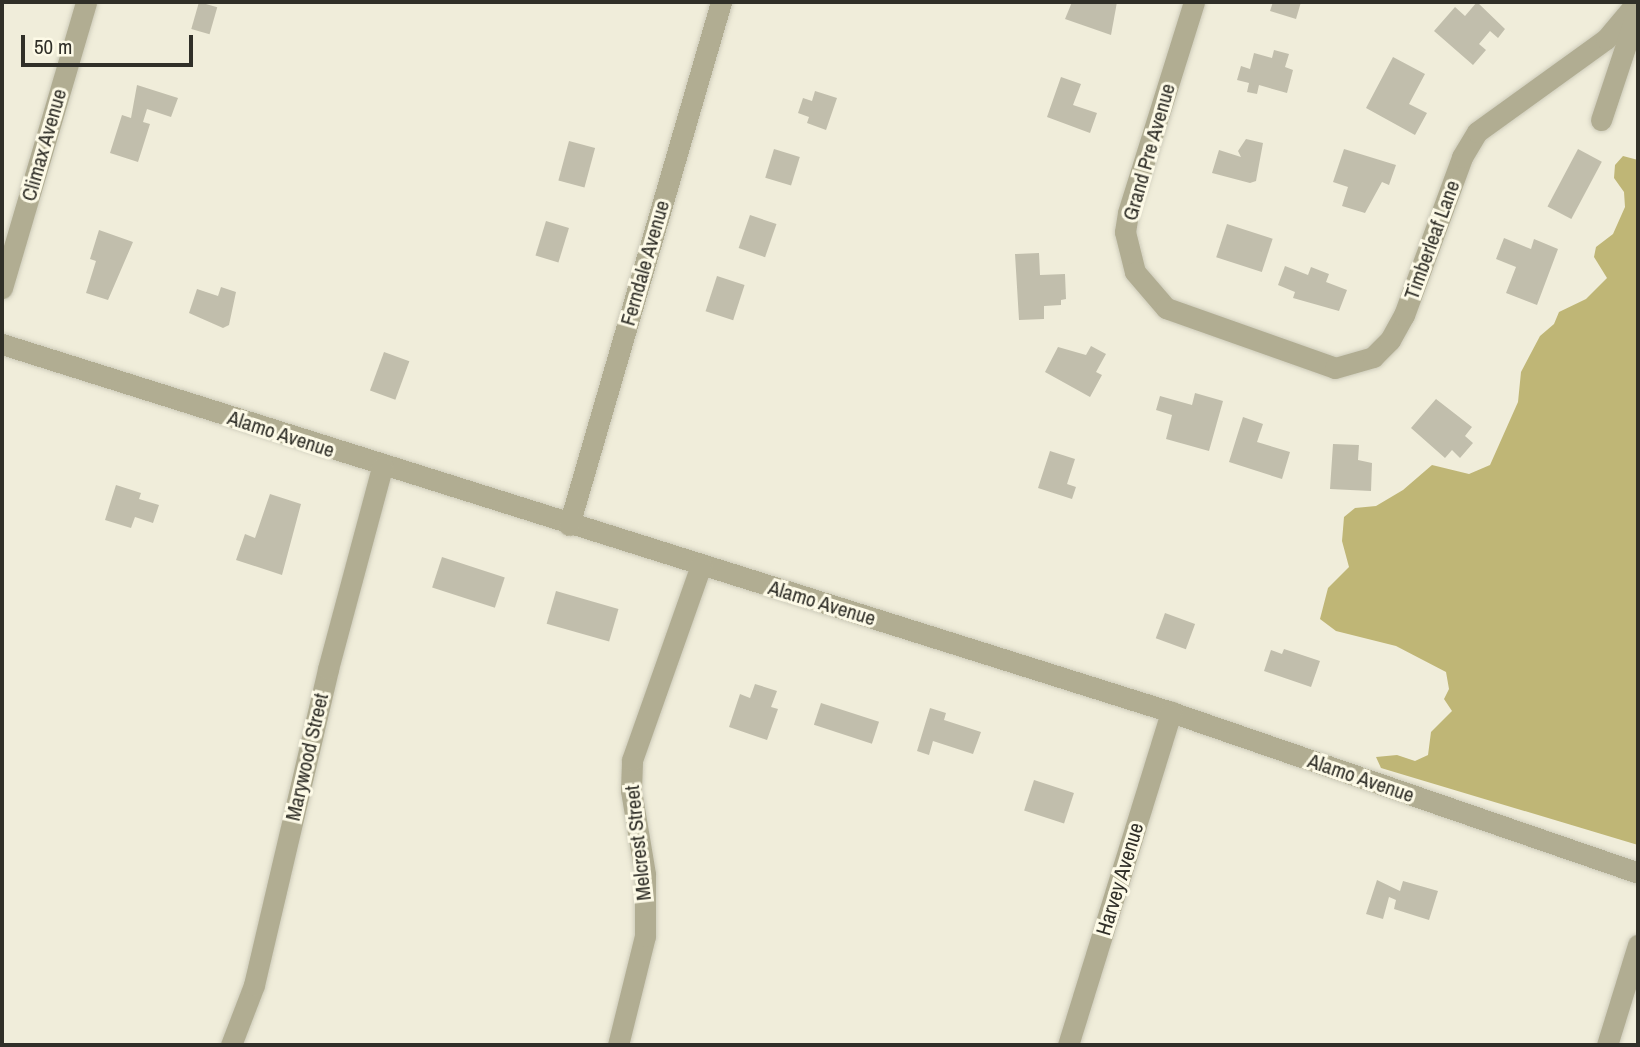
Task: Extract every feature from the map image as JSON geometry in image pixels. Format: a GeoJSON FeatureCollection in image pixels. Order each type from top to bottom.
{"type":"FeatureCollection","features":[{"type":"Feature","properties":{"kind":"street","name":"Climax Avenue"},"geometry":{"type":"LineString","coordinates":[[2,288],[86,2]]}},
{"type":"Feature","properties":{"kind":"street","name":"Ferndale Avenue"},"geometry":{"type":"LineString","coordinates":[[569,525],[721,2]]}},
{"type":"Feature","properties":{"kind":"street","name":"Grand Pre Avenue"},"geometry":{"type":"LineString","coordinates":[[1190,318],[1154,298],[1135,272],[1125,232],[1194,2]]}},
{"type":"Feature","properties":{"kind":"street","name":"Timberleaf Lane"},"geometry":{"type":"LineString","coordinates":[[1190,318],[1335,368],[1373,357],[1390,341],[1404,316],[1462,157],[1477,132],[1606,39],[1637,4]]}},
{"type":"Feature","properties":{"kind":"street"},"geometry":{"type":"LineString","coordinates":[[1601,120],[1637,4]]}},
{"type":"Feature","properties":{"kind":"street","name":"Alamo Avenue"},"geometry":{"type":"LineString","coordinates":[[2,344],[382,467],[1171,712],[1638,873]]}},
{"type":"Feature","properties":{"kind":"street","name":"Marywood Street"},"geometry":{"type":"LineString","coordinates":[[231,1045],[254,985],[318,709],[382,467]]}},
{"type":"Feature","properties":{"kind":"street","name":"Melcrest Street"},"geometry":{"type":"LineString","coordinates":[[618,1045],[645,936],[645,874],[631,790],[632,760],[701,565]]}},
{"type":"Feature","properties":{"kind":"street","name":"Harvey Avenue"},"geometry":{"type":"LineString","coordinates":[[1068,1045],[1171,712]]}},
{"type":"Feature","properties":{"kind":"street"},"geometry":{"type":"LineString","coordinates":[[1607,1045],[1638,945]]}},
{"type":"Feature","properties":{"kind":"shaded area"},"geometry":{"type":"Polygon","coordinates":[[[1623,156],[1638,160],[1638,845],[1381,768],[1376,757],[1397,755],[1415,761],[1428,755],[1431,732],[1452,711],[1444,699],[1449,689],[1446,672],[1396,646],[1336,631],[1320,619],[1328,588],[1349,567],[1342,541],[1344,517],[1355,508],[1376,506],[1403,490],[1432,465],[1469,474],[1490,465],[1518,402],[1521,372],[1540,336],[1554,324],[1559,312],[1586,299],[1607,278],[1594,257],[1596,247],[1613,234],[1625,207],[1624,192],[1614,178],[1615,165],[1623,156]]]}},
{"type":"Feature","properties":{"kind":"building"},"geometry":{"type":"Polygon","coordinates":[[[199,2],[217,7],[210,34],[191,29],[199,2]]]}},
{"type":"Feature","properties":{"kind":"building"},"geometry":{"type":"Polygon","coordinates":[[[1072,2],[1117,2],[1111,35],[1065,19],[1072,2]]]}},
{"type":"Feature","properties":{"kind":"building"},"geometry":{"type":"Polygon","coordinates":[[[1273,2],[1301,2],[1296,19],[1270,11],[1273,2]]]}},
{"type":"Feature","properties":{"kind":"building"},"geometry":{"type":"Polygon","coordinates":[[[1477,2],[1505,29],[1498,38],[1490,31],[1479,44],[1486,50],[1473,65],[1434,31],[1455,7],[1465,16],[1477,2]]]}},
{"type":"Feature","properties":{"kind":"building"},"geometry":{"type":"Polygon","coordinates":[[[1274,50],[1289,54],[1285,67],[1293,70],[1287,93],[1259,85],[1257,94],[1247,92],[1249,83],[1237,80],[1241,66],[1250,69],[1254,53],[1272,58],[1274,50]]]}},
{"type":"Feature","properties":{"kind":"building"},"geometry":{"type":"Polygon","coordinates":[[[1393,57],[1425,74],[1409,104],[1427,113],[1415,135],[1366,108],[1393,57]]]}},
{"type":"Feature","properties":{"kind":"building"},"geometry":{"type":"Polygon","coordinates":[[[1061,77],[1081,84],[1073,105],[1097,113],[1090,133],[1047,117],[1061,77]]]}},
{"type":"Feature","properties":{"kind":"building"},"geometry":{"type":"Polygon","coordinates":[[[137,85],[178,98],[171,117],[147,109],[143,122],[150,124],[138,162],[110,153],[122,115],[131,118],[137,85]]]}},
{"type":"Feature","properties":{"kind":"building"},"geometry":{"type":"Polygon","coordinates":[[[815,91],[837,98],[826,130],[807,123],[809,117],[798,113],[803,98],[812,101],[815,91]]]}},
{"type":"Feature","properties":{"kind":"building"},"geometry":{"type":"Polygon","coordinates":[[[1246,139],[1263,143],[1256,181],[1250,183],[1212,173],[1219,150],[1241,157],[1238,151],[1246,139]]]}},
{"type":"Feature","properties":{"kind":"building"},"geometry":{"type":"Polygon","coordinates":[[[569,141],[595,148],[584,188],[558,181],[569,141]]]}},
{"type":"Feature","properties":{"kind":"building"},"geometry":{"type":"Polygon","coordinates":[[[774,149],[800,157],[791,186],[765,178],[774,149]]]}},
{"type":"Feature","properties":{"kind":"building"},"geometry":{"type":"Polygon","coordinates":[[[1344,149],[1396,165],[1389,185],[1382,182],[1365,213],[1342,206],[1348,187],[1333,182],[1344,149]]]}},
{"type":"Feature","properties":{"kind":"building"},"geometry":{"type":"Polygon","coordinates":[[[1578,149],[1602,162],[1571,219],[1547,206],[1578,149]]]}},
{"type":"Feature","properties":{"kind":"building"},"geometry":{"type":"Polygon","coordinates":[[[750,215],[776,224],[765,257],[739,248],[750,215]]]}},
{"type":"Feature","properties":{"kind":"building"},"geometry":{"type":"Polygon","coordinates":[[[546,221],[569,228],[558,262],[535,255],[546,221]]]}},
{"type":"Feature","properties":{"kind":"building"},"geometry":{"type":"Polygon","coordinates":[[[1227,224],[1273,239],[1262,272],[1216,257],[1227,224]]]}},
{"type":"Feature","properties":{"kind":"building"},"geometry":{"type":"Polygon","coordinates":[[[99,230],[133,242],[108,300],[86,293],[96,261],[90,259],[99,230]]]}},
{"type":"Feature","properties":{"kind":"building"},"geometry":{"type":"Polygon","coordinates":[[[1504,238],[1531,249],[1534,239],[1558,249],[1537,305],[1506,293],[1516,267],[1496,259],[1504,238]]]}},
{"type":"Feature","properties":{"kind":"building"},"geometry":{"type":"Polygon","coordinates":[[[1039,253],[1040,275],[1065,274],[1066,299],[1061,300],[1061,305],[1044,306],[1044,319],[1019,320],[1015,254],[1039,253]]]}},
{"type":"Feature","properties":{"kind":"building"},"geometry":{"type":"Polygon","coordinates":[[[1285,266],[1308,275],[1311,267],[1329,274],[1326,282],[1347,290],[1339,311],[1293,298],[1295,292],[1278,285],[1285,266]]]}},
{"type":"Feature","properties":{"kind":"building"},"geometry":{"type":"Polygon","coordinates":[[[717,276],[745,285],[733,320],[706,311],[717,276]]]}},
{"type":"Feature","properties":{"kind":"building"},"geometry":{"type":"Polygon","coordinates":[[[221,287],[236,292],[229,325],[223,328],[189,313],[197,289],[218,296],[221,287]]]}},
{"type":"Feature","properties":{"kind":"building"},"geometry":{"type":"Polygon","coordinates":[[[1091,346],[1106,354],[1096,372],[1102,375],[1090,397],[1045,372],[1058,347],[1086,355],[1091,346]]]}},
{"type":"Feature","properties":{"kind":"building"},"geometry":{"type":"Polygon","coordinates":[[[384,352],[409,361],[395,400],[370,391],[384,352]]]}},
{"type":"Feature","properties":{"kind":"building"},"geometry":{"type":"Polygon","coordinates":[[[1195,393],[1223,401],[1209,451],[1166,439],[1172,415],[1156,410],[1160,396],[1192,405],[1195,393]]]}},
{"type":"Feature","properties":{"kind":"building"},"geometry":{"type":"Polygon","coordinates":[[[1436,399],[1472,427],[1465,436],[1473,443],[1460,458],[1452,450],[1445,458],[1411,428],[1436,399]]]}},
{"type":"Feature","properties":{"kind":"building"},"geometry":{"type":"Polygon","coordinates":[[[1243,417],[1263,424],[1257,442],[1290,452],[1282,479],[1229,462],[1243,417]]]}},
{"type":"Feature","properties":{"kind":"building"},"geometry":{"type":"Polygon","coordinates":[[[1333,444],[1359,445],[1358,460],[1372,463],[1371,491],[1330,489],[1333,444]]]}},
{"type":"Feature","properties":{"kind":"building"},"geometry":{"type":"Polygon","coordinates":[[[1050,451],[1075,459],[1067,484],[1076,487],[1072,499],[1038,488],[1050,451]]]}},
{"type":"Feature","properties":{"kind":"building"},"geometry":{"type":"Polygon","coordinates":[[[116,485],[141,493],[139,499],[159,505],[153,523],[135,517],[131,528],[105,520],[116,485]]]}},
{"type":"Feature","properties":{"kind":"building"},"geometry":{"type":"Polygon","coordinates":[[[270,494],[301,504],[282,575],[236,560],[245,534],[255,538],[270,494]]]}},
{"type":"Feature","properties":{"kind":"building"},"geometry":{"type":"Polygon","coordinates":[[[442,557],[505,577],[495,608],[432,587],[442,557]]]}},
{"type":"Feature","properties":{"kind":"building"},"geometry":{"type":"Polygon","coordinates":[[[556,591],[618,609],[609,642],[547,624],[556,591]]]}},
{"type":"Feature","properties":{"kind":"building"},"geometry":{"type":"Polygon","coordinates":[[[1165,613],[1195,624],[1186,649],[1156,638],[1165,613]]]}},
{"type":"Feature","properties":{"kind":"building"},"geometry":{"type":"Polygon","coordinates":[[[1284,649],[1320,661],[1311,687],[1264,671],[1271,650],[1282,654],[1284,649]]]}},
{"type":"Feature","properties":{"kind":"building"},"geometry":{"type":"Polygon","coordinates":[[[755,684],[777,691],[771,707],[778,709],[767,740],[729,727],[740,694],[750,698],[755,684]]]}},
{"type":"Feature","properties":{"kind":"building"},"geometry":{"type":"Polygon","coordinates":[[[821,703],[879,722],[872,744],[814,725],[821,703]]]}},
{"type":"Feature","properties":{"kind":"building"},"geometry":{"type":"Polygon","coordinates":[[[930,708],[946,713],[944,720],[981,732],[973,754],[933,741],[929,755],[917,751],[930,708]]]}},
{"type":"Feature","properties":{"kind":"building"},"geometry":{"type":"Polygon","coordinates":[[[1034,780],[1074,793],[1064,823],[1024,810],[1034,780]]]}},
{"type":"Feature","properties":{"kind":"building"},"geometry":{"type":"Polygon","coordinates":[[[1377,880],[1400,891],[1403,881],[1438,891],[1429,920],[1394,909],[1396,900],[1389,897],[1383,919],[1366,914],[1377,880]]]}}]}
